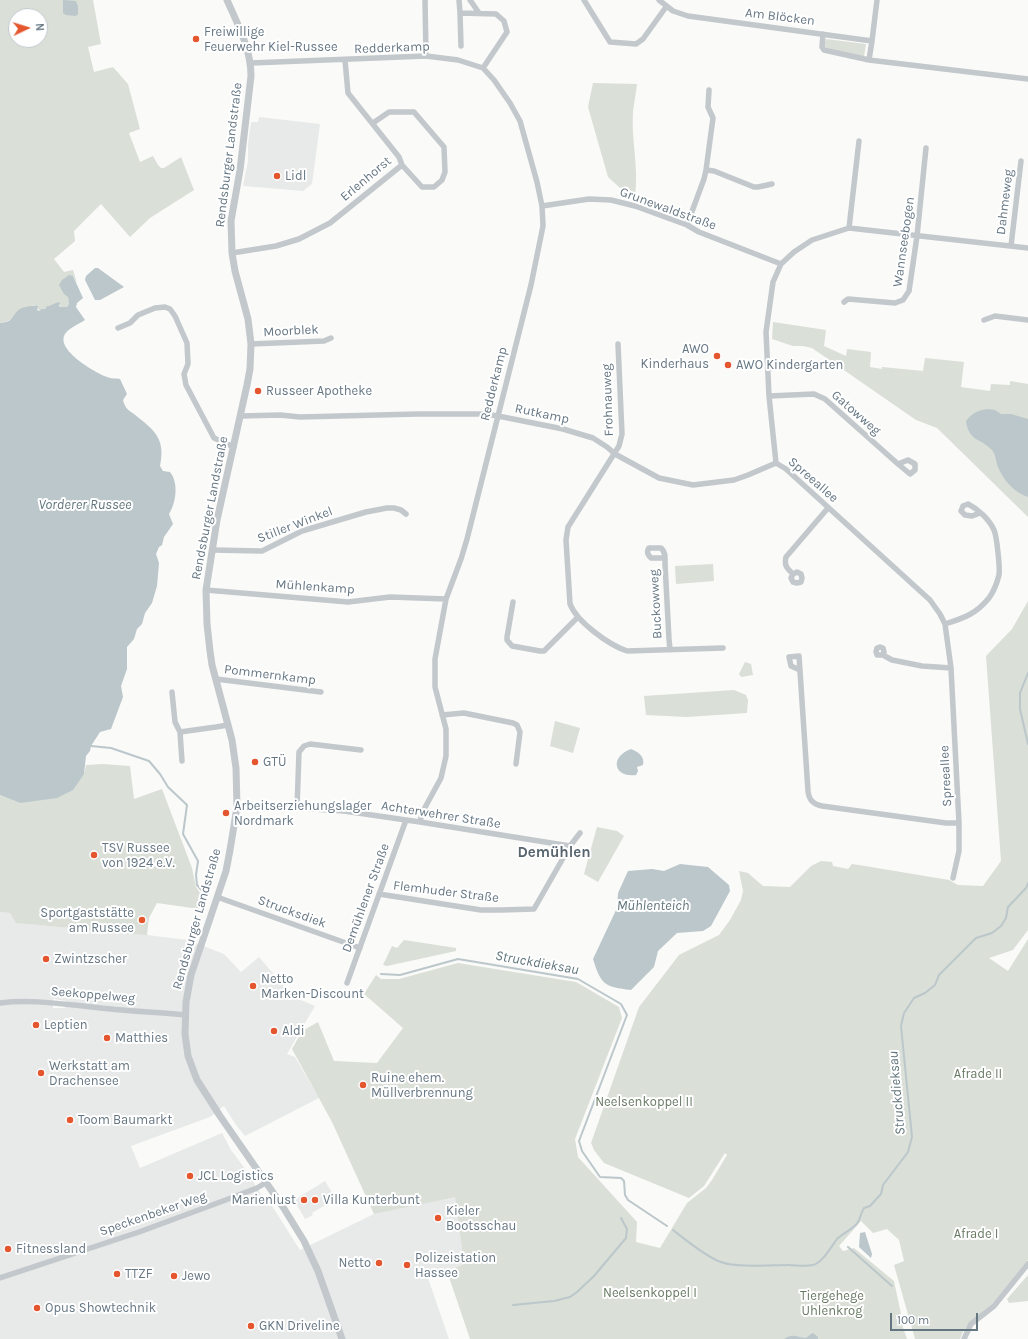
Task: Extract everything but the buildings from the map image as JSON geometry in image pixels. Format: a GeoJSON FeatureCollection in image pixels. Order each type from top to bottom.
{"type":"FeatureCollection","features":[{"type":"Feature","properties":{"kind":"street","name":"Rendsburger Landstraße"},"geometry":{"type":"LineString","coordinates":[[227,0],[245,40],[251,63],[251,76],[240,170],[231,222],[232,253],[235,272],[248,319],[251,344],[250,369],[212,550],[206,590],[210,652],[212,666],[232,740],[236,768],[237,807],[226,871],[191,975],[185,1015],[186,1048],[195,1075],[220,1116],[267,1182],[304,1241],[318,1271],[342,1339]]}},
{"type":"Feature","properties":{"kind":"street"},"geometry":{"type":"LineString","coordinates":[[425,0],[426,56]]}},
{"type":"Feature","properties":{"kind":"street"},"geometry":{"type":"LineString","coordinates":[[459,0],[461,46]]}},
{"type":"Feature","properties":{"kind":"street"},"geometry":{"type":"LineString","coordinates":[[470,0],[479,13]]}},
{"type":"Feature","properties":{"kind":"street"},"geometry":{"type":"LineString","coordinates":[[584,0],[610,42],[636,44],[643,39],[666,7]]}},
{"type":"Feature","properties":{"kind":"street","name":"Am Blöcken"},"geometry":{"type":"LineString","coordinates":[[658,0],[666,7],[677,13],[688,16],[872,40]]}},
{"type":"Feature","properties":{"kind":"street"},"geometry":{"type":"LineString","coordinates":[[869,60],[877,0]]}},
{"type":"Feature","properties":{"kind":"street"},"geometry":{"type":"LineString","coordinates":[[460,13],[496,14],[504,21],[507,32],[483,68]]}},
{"type":"Feature","properties":{"kind":"street","name":"Am Blöcken"},"geometry":{"type":"LineString","coordinates":[[823,34],[822,47],[824,50],[869,60],[1028,79]]}},
{"type":"Feature","properties":{"kind":"street","name":"Redderkamp"},"geometry":{"type":"LineString","coordinates":[[251,63],[426,56],[458,60],[483,68],[510,102],[520,121],[535,174],[542,206],[543,226],[540,243],[531,285],[461,559],[446,599],[435,659],[435,687],[446,729],[447,745],[441,778],[422,813],[420,822]]}},
{"type":"Feature","properties":{"kind":"street","name":"Erlenhorst"},"geometry":{"type":"LineString","coordinates":[[232,253],[276,246],[299,239],[330,223],[402,165],[399,157],[348,93],[346,60]]}},
{"type":"Feature","properties":{"kind":"street"},"geometry":{"type":"LineString","coordinates":[[686,225],[706,170],[713,118],[708,107],[709,90]]}},
{"type":"Feature","properties":{"kind":"street"},"geometry":{"type":"LineString","coordinates":[[373,123],[389,112],[414,112],[444,147],[445,172],[442,180],[434,187],[422,188],[402,165]]}},
{"type":"Feature","properties":{"kind":"street"},"geometry":{"type":"LineString","coordinates":[[849,228],[859,141]]}},
{"type":"Feature","properties":{"kind":"street","name":"Wannseebogen"},"geometry":{"type":"LineString","coordinates":[[844,302],[853,300],[892,304],[898,303],[903,300],[909,291],[917,236],[926,148]]}},
{"type":"Feature","properties":{"kind":"street","name":"Dahmeweg"},"geometry":{"type":"LineString","coordinates":[[1011,246],[1022,161]]}},
{"type":"Feature","properties":{"kind":"street"},"geometry":{"type":"LineString","coordinates":[[706,170],[714,171],[758,188],[772,184]]}},
{"type":"Feature","properties":{"kind":"street","name":"Grunewaldstraße"},"geometry":{"type":"LineString","coordinates":[[542,206],[589,199],[611,200],[635,206],[686,225],[699,232],[781,264]]}},
{"type":"Feature","properties":{"kind":"street","name":"Spreeallee"},"geometry":{"type":"LineString","coordinates":[[953,878],[959,851],[959,823],[951,668],[945,624],[930,600],[786,469],[776,463],[769,396],[766,332],[773,282],[781,264],[794,252],[812,240],[849,228],[917,236],[950,238],[1028,248]]}},
{"type":"Feature","properties":{"kind":"street"},"geometry":{"type":"LineString","coordinates":[[118,328],[130,323],[138,315],[155,308],[165,307],[170,310],[175,316],[187,344],[188,364],[184,374],[186,385],[214,438],[234,447]]}},
{"type":"Feature","properties":{"kind":"street"},"geometry":{"type":"LineString","coordinates":[[984,320],[995,316],[1028,320]]}},
{"type":"Feature","properties":{"kind":"street","name":"Moorblek"},"geometry":{"type":"LineString","coordinates":[[251,344],[324,341],[331,338]]}},
{"type":"Feature","properties":{"kind":"street","name":"Frohnauweg"},"geometry":{"type":"LineString","coordinates":[[578,617],[572,608],[569,598],[566,532],[576,512],[619,446],[622,434],[618,344]]}},
{"type":"Feature","properties":{"kind":"street","name":"Gatowweg"},"geometry":{"type":"LineString","coordinates":[[769,396],[814,394],[825,399],[898,464]]}},
{"type":"Feature","properties":{"kind":"street","name":"Rutkamp"},"geometry":{"type":"LineString","coordinates":[[240,416],[280,415],[300,417],[418,414],[484,414],[498,416],[563,428],[593,438],[615,454],[659,478],[693,485],[734,480],[776,463]]}},
{"type":"Feature","properties":{"kind":"street","name":"Stiller Winkel"},"geometry":{"type":"LineString","coordinates":[[212,550],[262,551],[302,531],[366,512],[394,508],[401,510],[406,514]]}},
{"type":"Feature","properties":{"kind":"street"},"geometry":{"type":"LineString","coordinates":[[793,574],[786,568],[786,557],[828,508]]}},
{"type":"Feature","properties":{"kind":"street"},"geometry":{"type":"LineString","coordinates":[[945,624],[969,616],[990,596],[996,586],[999,574],[997,542],[994,530],[980,513]]}},
{"type":"Feature","properties":{"kind":"street","name":"Buckowweg"},"geometry":{"type":"LineString","coordinates":[[665,558],[670,650]]}},
{"type":"Feature","properties":{"kind":"street","name":"Mühlenkamp"},"geometry":{"type":"LineString","coordinates":[[206,590],[348,602],[390,597],[446,599]]}},
{"type":"Feature","properties":{"kind":"street"},"geometry":{"type":"LineString","coordinates":[[513,602],[507,637],[507,640],[512,646],[544,651],[578,617],[607,641],[622,649],[633,652],[723,648]]}},
{"type":"Feature","properties":{"kind":"street"},"geometry":{"type":"LineString","coordinates":[[882,655],[892,660],[922,666],[951,668]]}},
{"type":"Feature","properties":{"kind":"street"},"geometry":{"type":"LineString","coordinates":[[800,670],[808,791],[809,797],[813,803],[822,806],[880,814],[946,823],[959,823]]}},
{"type":"Feature","properties":{"kind":"street","name":"Pommernkamp"},"geometry":{"type":"LineString","coordinates":[[216,680],[321,692]]}},
{"type":"Feature","properties":{"kind":"street"},"geometry":{"type":"LineString","coordinates":[[172,692],[174,722],[180,732],[182,761]]}},
{"type":"Feature","properties":{"kind":"street"},"geometry":{"type":"LineString","coordinates":[[442,715],[464,713],[517,725],[520,732],[516,764]]}},
{"type":"Feature","properties":{"kind":"street"},"geometry":{"type":"LineString","coordinates":[[180,732],[216,728],[228,725]]}},
{"type":"Feature","properties":{"kind":"street"},"geometry":{"type":"LineString","coordinates":[[297,808],[299,752],[304,746],[310,744],[361,750]]}},
{"type":"Feature","properties":{"kind":"street","name":"Achterwehrer Straße"},"geometry":{"type":"LineString","coordinates":[[237,807],[297,808],[344,811],[570,846]]}},
{"type":"Feature","properties":{"kind":"street","name":"Demühlener Straße"},"geometry":{"type":"LineString","coordinates":[[347,983],[406,820]]}},
{"type":"Feature","properties":{"kind":"street"},"geometry":{"type":"LineString","coordinates":[[570,846],[580,833]]}},
{"type":"Feature","properties":{"kind":"street","name":"Flemhuder Straße"},"geometry":{"type":"LineString","coordinates":[[379,894],[460,908],[481,910],[534,908],[570,846]]}},
{"type":"Feature","properties":{"kind":"street","name":"Strucksdiek"},"geometry":{"type":"LineString","coordinates":[[217,897],[360,948]]}},
{"type":"Feature","properties":{"kind":"street","name":"Seekoppelweg"},"geometry":{"type":"LineString","coordinates":[[0,1003],[46,1002],[94,1008],[185,1015]]}},
{"type":"Feature","properties":{"kind":"street","name":"Speckenbeker Weg"},"geometry":{"type":"LineString","coordinates":[[0,1278],[139,1232],[223,1202],[257,1188],[267,1182]]}},
{"type":"Feature","properties":{"kind":"street"},"geometry":{"type":"LineString","coordinates":[[964,1339],[971,1324],[994,1306],[1028,1264]]}},
{"type":"Feature","properties":{"kind":"shaded area"},"geometry":{"type":"Polygon","coordinates":[[[259,117],[320,124],[312,184],[303,191],[243,186],[248,161],[248,144],[251,122],[258,122],[259,117]]]}},
{"type":"Feature","properties":{"kind":"shaded area"},"geometry":{"type":"Polygon","coordinates":[[[0,912],[10,913],[17,923],[188,940],[224,954],[241,972],[259,957],[282,984],[289,995],[315,1006],[287,1054],[295,1057],[319,1098],[245,1136],[224,1106],[210,1117],[131,1146],[140,1168],[222,1133],[231,1150],[252,1178],[262,1196],[267,1198],[300,1250],[374,1214],[455,1196],[464,1264],[428,1278],[449,1339],[0,1339],[0,912]],[[53,999],[53,1008],[65,1008],[66,1001],[53,999]]]}},
{"type":"Feature","properties":{"kind":"shaded area","name":"Villa Kunterbunt"},"geometry":{"type":"Polygon","coordinates":[[[325,1181],[336,1199],[312,1213],[313,1215],[305,1219],[294,1200],[325,1181]]]}},
{"type":"Feature","properties":{"kind":"green space"},"geometry":{"type":"Polygon","coordinates":[[[0,0],[93,0],[101,44],[88,47],[94,72],[113,67],[128,84],[140,129],[129,133],[140,162],[153,156],[158,165],[161,168],[164,168],[181,157],[194,190],[150,218],[130,237],[101,204],[74,231],[75,241],[54,259],[64,272],[73,270],[77,283],[73,276],[68,296],[69,304],[67,307],[61,307],[58,302],[40,311],[34,305],[0,323],[0,0]]]}},
{"type":"Feature","properties":{"kind":"green space"},"geometry":{"type":"Polygon","coordinates":[[[826,39],[866,44],[864,57],[827,48],[824,45],[826,39]]]}},
{"type":"Feature","properties":{"kind":"green space"},"geometry":{"type":"Polygon","coordinates":[[[593,83],[637,84],[633,112],[636,175],[635,196],[619,187],[608,177],[588,107],[593,83]]]}},
{"type":"Feature","properties":{"kind":"green space"},"geometry":{"type":"Polygon","coordinates":[[[773,322],[826,330],[824,346],[846,356],[847,349],[871,352],[870,367],[923,371],[925,358],[964,362],[961,387],[990,391],[991,384],[1010,385],[1010,381],[1028,384],[1028,517],[937,428],[916,420],[812,348],[793,346],[772,339],[773,322]]]}},
{"type":"Feature","properties":{"kind":"green space"},"geometry":{"type":"Polygon","coordinates":[[[713,564],[714,581],[676,584],[675,566],[713,564]]]}},
{"type":"Feature","properties":{"kind":"green space"},"geometry":{"type":"Polygon","coordinates":[[[1028,601],[1028,930],[1013,950],[989,958],[1008,971],[1028,939],[1028,1260],[993,1303],[972,1320],[963,1332],[960,1339],[915,1339],[894,1265],[904,1261],[899,1240],[887,1229],[873,1233],[861,1221],[839,1246],[843,1251],[854,1248],[894,1281],[901,1314],[900,1319],[907,1339],[470,1339],[447,1271],[464,1264],[455,1197],[374,1214],[332,1122],[292,1049],[302,1031],[318,1022],[334,1061],[377,1063],[403,1028],[364,994],[376,975],[381,979],[399,979],[458,963],[576,982],[619,1007],[622,1018],[575,1139],[578,1157],[637,1222],[636,1242],[660,1248],[687,1203],[706,1188],[727,1155],[725,1153],[704,1186],[689,1198],[604,1163],[594,1150],[591,1143],[639,1007],[679,955],[719,935],[730,920],[741,900],[743,891],[739,871],[748,873],[763,886],[790,887],[811,866],[821,861],[832,862],[833,866],[848,869],[852,864],[949,880],[958,885],[983,886],[1001,861],[986,656],[1012,629],[1028,601]]]}},
{"type":"Feature","properties":{"kind":"green space"},"geometry":{"type":"Polygon","coordinates":[[[745,662],[751,664],[753,675],[741,677],[739,674],[745,662]]]}},
{"type":"Feature","properties":{"kind":"green space"},"geometry":{"type":"Polygon","coordinates":[[[734,690],[746,695],[748,700],[747,713],[687,717],[646,715],[644,696],[734,690]]]}},
{"type":"Feature","properties":{"kind":"green space"},"geometry":{"type":"Polygon","coordinates":[[[555,721],[580,728],[573,753],[550,746],[555,721]]]}},
{"type":"Feature","properties":{"kind":"green space","name":"TSV Russee von 1924 e.V."},"geometry":{"type":"Polygon","coordinates":[[[103,764],[130,766],[134,799],[162,789],[192,868],[196,887],[202,896],[199,909],[157,903],[149,918],[147,935],[16,923],[10,913],[0,912],[0,795],[20,803],[84,774],[86,765],[103,764]]]}},
{"type":"Feature","properties":{"kind":"green space"},"geometry":{"type":"Polygon","coordinates":[[[597,827],[617,831],[624,836],[598,882],[584,874],[597,827]]]}},
{"type":"Feature","properties":{"kind":"green space"},"geometry":{"type":"Polygon","coordinates":[[[404,940],[456,948],[456,951],[387,966],[383,965],[392,946],[397,948],[404,940]]]}},
{"type":"Feature","properties":{"kind":"green space"},"geometry":{"type":"Polygon","coordinates":[[[1028,1275],[1028,1301],[1009,1303],[1007,1299],[1028,1275]]]}},
{"type":"Feature","properties":{"kind":"water"},"geometry":{"type":"Polygon","coordinates":[[[63,0],[76,1],[78,6],[78,14],[76,16],[66,15],[63,13],[63,0]]]}},
{"type":"Feature","properties":{"kind":"water"},"geometry":{"type":"Polygon","coordinates":[[[95,268],[98,268],[124,287],[100,300],[95,300],[85,280],[86,276],[95,268]]]}},
{"type":"Feature","properties":{"kind":"water","name":"Vorderer Russee"},"geometry":{"type":"Polygon","coordinates":[[[69,275],[73,276],[83,298],[77,303],[76,307],[85,320],[65,334],[63,340],[66,347],[78,360],[94,371],[109,378],[120,379],[127,394],[123,400],[126,407],[153,430],[160,441],[160,466],[163,471],[170,472],[173,477],[176,493],[169,514],[173,524],[164,537],[162,545],[159,547],[156,554],[159,563],[157,586],[152,603],[145,613],[142,624],[137,629],[134,639],[127,647],[127,669],[121,686],[123,697],[111,729],[100,732],[91,746],[90,751],[86,756],[84,774],[73,790],[57,798],[20,803],[0,795],[0,323],[11,320],[17,311],[26,307],[38,306],[37,310],[40,311],[41,309],[45,309],[47,306],[58,302],[60,303],[59,306],[67,307],[69,304],[68,297],[64,294],[59,285],[62,280],[69,275]]]}},
{"type":"Feature","properties":{"kind":"water"},"geometry":{"type":"Polygon","coordinates":[[[988,409],[995,410],[1001,414],[1011,414],[1028,419],[1028,497],[1014,489],[1006,481],[1000,472],[992,450],[970,433],[966,421],[978,411],[988,409]]]}},
{"type":"Feature","properties":{"kind":"water"},"geometry":{"type":"Polygon","coordinates":[[[631,749],[639,753],[643,760],[643,765],[637,767],[638,771],[636,775],[623,773],[617,766],[619,757],[631,749]]]}},
{"type":"Feature","properties":{"kind":"water","name":"Mühlenteich"},"geometry":{"type":"Polygon","coordinates":[[[680,864],[708,867],[729,885],[730,891],[711,926],[703,931],[677,933],[658,951],[654,967],[631,990],[615,988],[605,983],[596,968],[593,959],[617,908],[618,893],[628,871],[652,869],[664,871],[680,864]]]}},
{"type":"Feature","properties":{"kind":"water"},"geometry":{"type":"Polygon","coordinates":[[[865,1232],[872,1254],[871,1258],[859,1247],[860,1233],[865,1232]]]}},
{"type":"Feature","properties":{"kind":"water"},"geometry":{"type":"Polygon","coordinates":[[[813,1333],[818,1337],[818,1339],[784,1339],[792,1336],[806,1338],[813,1333]]]}},
{"type":"Feature","properties":{"kind":"waterway","name":"Struckdieksau"},"geometry":{"type":"LineString","coordinates":[[1028,673],[1020,693],[1020,709],[1028,744]]}},
{"type":"Feature","properties":{"kind":"waterway","name":"Struckdieksau"},"geometry":{"type":"LineString","coordinates":[[91,746],[111,748],[149,761],[160,774],[168,787],[187,805],[183,834],[198,861],[196,875],[197,885],[204,893]]}},
{"type":"Feature","properties":{"kind":"waterway","name":"Struckdieksau"},"geometry":{"type":"LineString","coordinates":[[673,1230],[696,1248],[715,1260],[727,1264],[744,1266],[807,1266],[813,1265],[820,1261],[837,1239],[856,1224],[864,1208],[870,1206],[881,1194],[883,1185],[908,1152],[912,1137],[901,1026],[904,1013],[914,998],[925,993],[935,985],[939,975],[976,938],[992,933],[1001,926],[1006,918],[1008,907],[1026,888],[1028,883]]}},
{"type":"Feature","properties":{"kind":"waterway","name":"Struckdieksau"},"geometry":{"type":"LineString","coordinates":[[381,974],[400,975],[458,959],[578,979],[621,1004],[627,1015],[579,1141],[582,1151],[600,1177],[621,1178],[624,1181],[625,1195],[628,1200],[667,1226]]}},
{"type":"Feature","properties":{"kind":"waterway"},"geometry":{"type":"LineString","coordinates":[[513,1305],[554,1301],[570,1297],[577,1292],[594,1276],[626,1238],[627,1229],[621,1218]]}},
{"type":"Feature","properties":{"kind":"waterway"},"geometry":{"type":"LineString","coordinates":[[848,1247],[892,1286]]}},
{"type":"Feature","properties":{"kind":"place","name":"Freiwillige Feuerwehr Kiel-Russee"},"geometry":{"type":"Point","coordinates":[196,39]}},
{"type":"Feature","properties":{"kind":"place","name":"Lidl"},"geometry":{"type":"Point","coordinates":[277,176]}},
{"type":"Feature","properties":{"kind":"place","name":"AWO Kinderhaus"},"geometry":{"type":"Point","coordinates":[717,356]}},
{"type":"Feature","properties":{"kind":"place","name":"AWO Kindergarten"},"geometry":{"type":"Point","coordinates":[728,365]}},
{"type":"Feature","properties":{"kind":"place","name":"Russeer Apotheke"},"geometry":{"type":"Point","coordinates":[258,391]}},
{"type":"Feature","properties":{"kind":"place","name":"GTÜ"},"geometry":{"type":"Point","coordinates":[255,762]}},
{"type":"Feature","properties":{"kind":"place","name":"Arbeitserziehungslager Nordmark"},"geometry":{"type":"Point","coordinates":[226,813]}},
{"type":"Feature","properties":{"kind":"place","name":"TSV Russee von 1924 e.V."},"geometry":{"type":"Point","coordinates":[94,855]}},
{"type":"Feature","properties":{"kind":"place","name":"Sportgaststätte am Russee"},"geometry":{"type":"Point","coordinates":[142,920]}},
{"type":"Feature","properties":{"kind":"place","name":"Zwintzscher"},"geometry":{"type":"Point","coordinates":[46,959]}},
{"type":"Feature","properties":{"kind":"place","name":"Netto Marken-Discount"},"geometry":{"type":"Point","coordinates":[253,986]}},
{"type":"Feature","properties":{"kind":"place","name":"Leptien"},"geometry":{"type":"Point","coordinates":[36,1025]}},
{"type":"Feature","properties":{"kind":"place","name":"Aldi"},"geometry":{"type":"Point","coordinates":[274,1031]}},
{"type":"Feature","properties":{"kind":"place","name":"Matthies"},"geometry":{"type":"Point","coordinates":[107,1038]}},
{"type":"Feature","properties":{"kind":"place","name":"Werkstatt am Drachensee"},"geometry":{"type":"Point","coordinates":[41,1073]}},
{"type":"Feature","properties":{"kind":"place","name":"Ruine ehem. Müllverbrennung"},"geometry":{"type":"Point","coordinates":[363,1085]}},
{"type":"Feature","properties":{"kind":"place","name":"Toom Baumarkt"},"geometry":{"type":"Point","coordinates":[70,1120]}},
{"type":"Feature","properties":{"kind":"place","name":"JCL Logistics"},"geometry":{"type":"Point","coordinates":[190,1176]}},
{"type":"Feature","properties":{"kind":"place","name":"Marienlust"},"geometry":{"type":"Point","coordinates":[304,1200]}},
{"type":"Feature","properties":{"kind":"place","name":"Villa Kunterbunt"},"geometry":{"type":"Point","coordinates":[315,1200]}},
{"type":"Feature","properties":{"kind":"place","name":"Kieler Bootsschau"},"geometry":{"type":"Point","coordinates":[438,1218]}},
{"type":"Feature","properties":{"kind":"place","name":"Fitnessland"},"geometry":{"type":"Point","coordinates":[8,1249]}},
{"type":"Feature","properties":{"kind":"place","name":"Netto"},"geometry":{"type":"Point","coordinates":[379,1263]}},
{"type":"Feature","properties":{"kind":"place","name":"Polizeistation Hassee"},"geometry":{"type":"Point","coordinates":[407,1265]}},
{"type":"Feature","properties":{"kind":"place","name":"TTZF"},"geometry":{"type":"Point","coordinates":[117,1274]}},
{"type":"Feature","properties":{"kind":"place","name":"Jewo"},"geometry":{"type":"Point","coordinates":[174,1276]}},
{"type":"Feature","properties":{"kind":"place","name":"Opus Showtechnik"},"geometry":{"type":"Point","coordinates":[37,1308]}},
{"type":"Feature","properties":{"kind":"place","name":"GKN Driveline"},"geometry":{"type":"Point","coordinates":[251,1326]}},
{"type":"Feature","properties":{"kind":"district","name":"Demühlen"},"geometry":{"type":"Point","coordinates":[554,853]}},
{"type":"Feature","properties":{"kind":"park label","name":"Afrade II"},"geometry":{"type":"Point","coordinates":[978,1074]}},
{"type":"Feature","properties":{"kind":"park label","name":"Neelsenkoppel II"},"geometry":{"type":"Point","coordinates":[644,1102]}},
{"type":"Feature","properties":{"kind":"park label","name":"Afrade I"},"geometry":{"type":"Point","coordinates":[976,1234]}},
{"type":"Feature","properties":{"kind":"park label","name":"Neelsenkoppel I"},"geometry":{"type":"Point","coordinates":[650,1293]}},
{"type":"Feature","properties":{"kind":"park label","name":"Tiergehege Uhlenkrog"},"geometry":{"type":"Point","coordinates":[832,1304]}}]}
